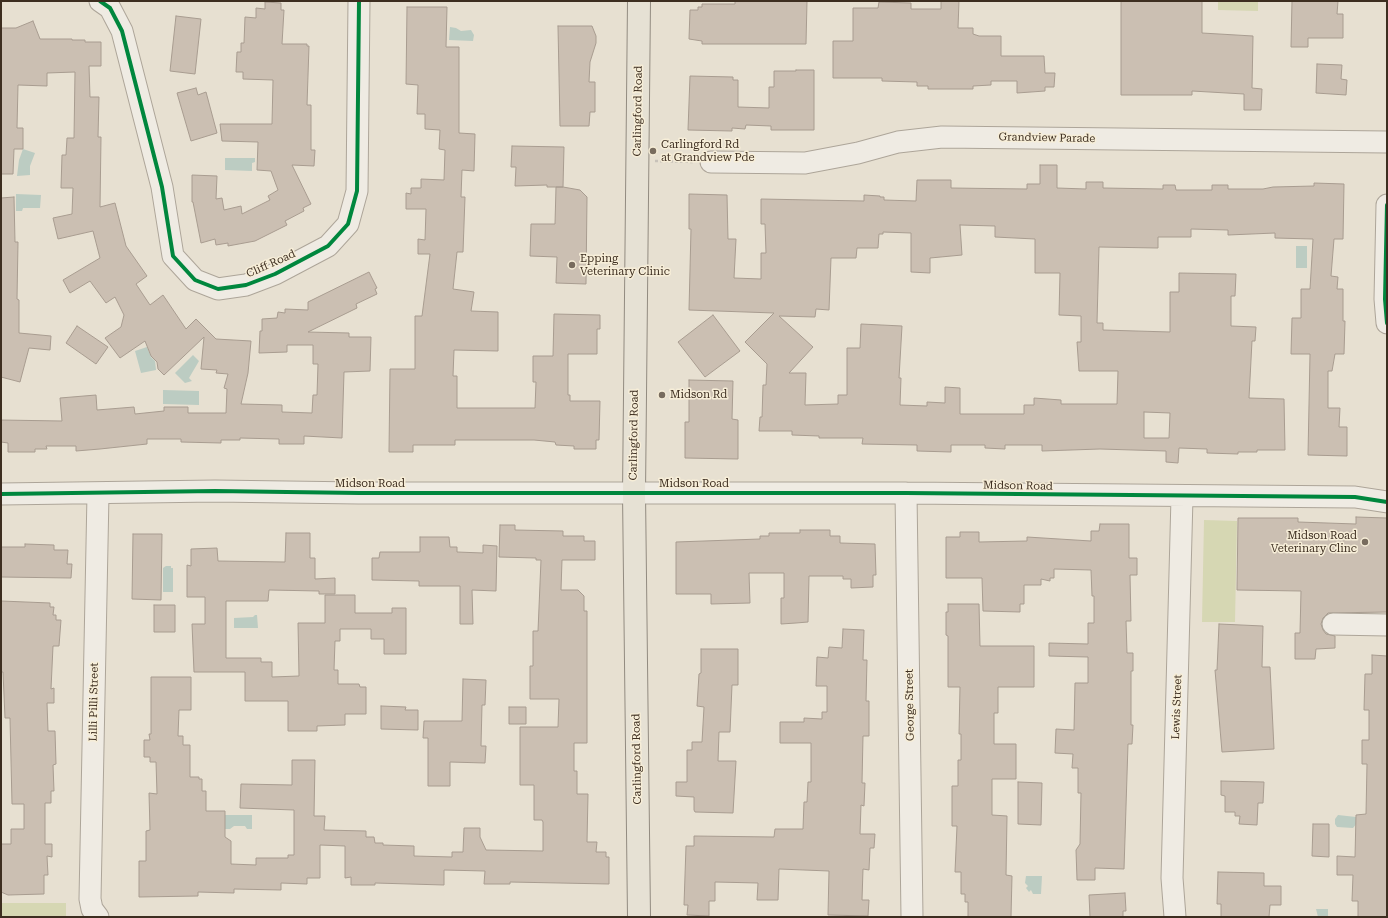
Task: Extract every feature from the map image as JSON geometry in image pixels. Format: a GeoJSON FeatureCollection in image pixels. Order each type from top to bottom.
{"type":"FeatureCollection","features":[{"type":"Feature","properties":{"kind":"main road","name":"Carlingford Road"},"geometry":{"type":"LineString","coordinates":[[639,1],[634,493],[639,917]]}},
{"type":"Feature","properties":{"kind":"street","name":"Cliff Road"},"geometry":{"type":"LineString","coordinates":[[100,1],[110,8],[122,30],[162,187],[173,256],[195,280],[218,289],[246,285],[275,274],[328,246],[348,224],[357,191],[359,1]]}},
{"type":"Feature","properties":{"kind":"street","name":"Grandview Parade"},"geometry":{"type":"LineString","coordinates":[[710,162],[805,163],[858,153],[898,142],[942,137],[1387,142]]}},
{"type":"Feature","properties":{"kind":"street"},"geometry":{"type":"LineString","coordinates":[[1387,205],[1385,299],[1387,323]]}},
{"type":"Feature","properties":{"kind":"street","name":"Midson Road"},"geometry":{"type":"LineString","coordinates":[[1355,497],[1387,486]]}},
{"type":"Feature","properties":{"kind":"street","name":"Midson Road"},"geometry":{"type":"LineString","coordinates":[[1,494],[215,492],[359,494],[906,493],[1182,497],[1355,497],[1387,502]]}},
{"type":"Feature","properties":{"kind":"street","name":"George Street"},"geometry":{"type":"LineString","coordinates":[[906,493],[912,917]]}},
{"type":"Feature","properties":{"kind":"street","name":"Lilli Pilli Street"},"geometry":{"type":"LineString","coordinates":[[95,913],[90,884],[98,494]]}},
{"type":"Feature","properties":{"kind":"street","name":"Lewis Street"},"geometry":{"type":"LineString","coordinates":[[1175,917],[1172,878],[1182,497]]}},
{"type":"Feature","properties":{"kind":"street"},"geometry":{"type":"LineString","coordinates":[[1334,624],[1387,625]]}},
{"type":"Feature","properties":{"kind":"path"},"geometry":{"type":"LineString","coordinates":[[638,161],[710,162]]}},
{"type":"Feature","properties":{"kind":"green space"},"geometry":{"type":"Polygon","coordinates":[[[1218,1],[1258,1],[1258,11],[1218,10],[1218,1]]]}},
{"type":"Feature","properties":{"kind":"green space"},"geometry":{"type":"Polygon","coordinates":[[[1204,520],[1237,521],[1235,622],[1202,622],[1204,520]]]}},
{"type":"Feature","properties":{"kind":"green space"},"geometry":{"type":"Polygon","coordinates":[[[1,903],[66,903],[66,917],[1,917],[1,903]]]}},
{"type":"Feature","properties":{"kind":"shaded area"},"geometry":{"type":"Polygon","coordinates":[[[450,27],[461,31],[471,30],[474,35],[473,41],[449,40],[450,27]]]}},
{"type":"Feature","properties":{"kind":"shaded area"},"geometry":{"type":"Polygon","coordinates":[[[23,149],[35,153],[30,166],[30,175],[17,176],[19,160],[23,149]]]}},
{"type":"Feature","properties":{"kind":"shaded area"},"geometry":{"type":"Polygon","coordinates":[[[225,158],[255,158],[255,162],[252,163],[252,171],[225,170],[225,158]]]}},
{"type":"Feature","properties":{"kind":"shaded area"},"geometry":{"type":"Polygon","coordinates":[[[16,194],[41,195],[40,208],[23,208],[22,211],[16,211],[16,194]]]}},
{"type":"Feature","properties":{"kind":"shaded area"},"geometry":{"type":"Polygon","coordinates":[[[1296,246],[1307,246],[1307,268],[1296,268],[1296,246]]]}},
{"type":"Feature","properties":{"kind":"shaded area"},"geometry":{"type":"Polygon","coordinates":[[[147,347],[151,357],[155,361],[156,370],[141,373],[135,351],[147,347]]]}},
{"type":"Feature","properties":{"kind":"shaded area"},"geometry":{"type":"Polygon","coordinates":[[[193,355],[199,361],[189,378],[192,381],[185,383],[175,373],[193,355]]]}},
{"type":"Feature","properties":{"kind":"shaded area"},"geometry":{"type":"Polygon","coordinates":[[[163,390],[199,391],[199,405],[163,404],[163,390]]]}},
{"type":"Feature","properties":{"kind":"shaded area"},"geometry":{"type":"Polygon","coordinates":[[[166,566],[171,566],[171,568],[173,568],[173,592],[163,592],[163,568],[166,566]]]}},
{"type":"Feature","properties":{"kind":"shaded area"},"geometry":{"type":"Polygon","coordinates":[[[257,615],[258,628],[234,628],[234,618],[253,617],[257,615]]]}},
{"type":"Feature","properties":{"kind":"shaded area"},"geometry":{"type":"Polygon","coordinates":[[[225,815],[252,815],[252,829],[247,829],[245,826],[234,826],[230,829],[225,829],[225,815]]]}},
{"type":"Feature","properties":{"kind":"shaded area"},"geometry":{"type":"Polygon","coordinates":[[[1338,815],[1356,817],[1358,822],[1353,828],[1337,827],[1335,824],[1335,819],[1338,815]]]}},
{"type":"Feature","properties":{"kind":"shaded area"},"geometry":{"type":"Polygon","coordinates":[[[1026,876],[1042,876],[1041,894],[1033,894],[1031,890],[1029,892],[1026,888],[1028,886],[1025,883],[1026,876]]]}},
{"type":"Feature","properties":{"kind":"shaded area"},"geometry":{"type":"Polygon","coordinates":[[[1316,909],[1328,909],[1328,917],[1318,917],[1316,909]]]}},
{"type":"Feature","properties":{"kind":"building"},"geometry":{"type":"Polygon","coordinates":[[[735,1],[807,1],[806,44],[702,44],[702,41],[689,39],[690,10],[698,10],[698,7],[702,7],[702,4],[735,4],[735,1]]]}},
{"type":"Feature","properties":{"kind":"building"},"geometry":{"type":"Polygon","coordinates":[[[941,1],[959,1],[958,28],[973,28],[973,34],[979,36],[1001,36],[1001,56],[1044,56],[1045,73],[1055,73],[1054,87],[1045,87],[1045,91],[1017,93],[1017,81],[991,81],[991,85],[973,86],[973,89],[928,89],[928,86],[917,86],[917,82],[882,81],[882,78],[833,78],[833,41],[853,41],[853,8],[878,8],[879,2],[911,3],[911,9],[941,9],[941,1]]]}},
{"type":"Feature","properties":{"kind":"building"},"geometry":{"type":"Polygon","coordinates":[[[1121,1],[1202,1],[1202,33],[1253,36],[1252,88],[1262,89],[1261,110],[1244,110],[1244,94],[1192,91],[1192,95],[1121,95],[1121,1]]]}},
{"type":"Feature","properties":{"kind":"building"},"geometry":{"type":"Polygon","coordinates":[[[1292,1],[1338,1],[1337,14],[1343,14],[1343,38],[1308,38],[1308,47],[1291,47],[1292,1]]]}},
{"type":"Feature","properties":{"kind":"building"},"geometry":{"type":"Polygon","coordinates":[[[265,2],[281,3],[281,10],[284,10],[282,44],[307,44],[307,46],[309,46],[307,105],[311,105],[311,150],[315,150],[314,166],[292,165],[311,204],[303,208],[304,211],[285,221],[287,225],[255,241],[228,246],[228,243],[216,245],[215,239],[201,243],[192,202],[192,175],[217,176],[216,199],[222,198],[224,210],[241,206],[242,214],[270,200],[268,196],[278,190],[271,171],[257,170],[258,142],[222,141],[220,124],[272,124],[273,80],[243,79],[243,72],[236,72],[237,52],[241,52],[241,43],[244,43],[245,17],[256,18],[256,8],[265,9],[265,2]]]}},
{"type":"Feature","properties":{"kind":"building"},"geometry":{"type":"Polygon","coordinates":[[[407,7],[447,7],[446,47],[459,47],[459,133],[475,134],[474,171],[462,170],[461,197],[465,197],[463,252],[457,252],[453,289],[474,292],[471,311],[498,312],[498,351],[454,350],[453,376],[457,376],[457,408],[535,408],[536,382],[533,382],[533,356],[553,356],[554,314],[600,315],[600,329],[597,329],[597,354],[568,354],[568,395],[570,395],[570,401],[600,401],[599,440],[596,440],[596,449],[574,449],[574,446],[556,445],[555,442],[534,440],[455,440],[455,445],[413,445],[413,452],[389,452],[390,369],[415,369],[415,316],[422,316],[430,254],[418,254],[418,239],[425,240],[426,209],[406,209],[406,193],[411,194],[411,188],[421,188],[421,179],[444,180],[445,150],[439,149],[440,130],[425,129],[425,114],[417,114],[418,85],[406,84],[407,7]]]}},
{"type":"Feature","properties":{"kind":"building"},"geometry":{"type":"Polygon","coordinates":[[[176,16],[201,19],[195,74],[170,71],[176,16]]]}},
{"type":"Feature","properties":{"kind":"building"},"geometry":{"type":"Polygon","coordinates":[[[33,21],[40,39],[72,39],[85,40],[85,42],[101,42],[101,66],[89,66],[90,97],[99,97],[98,137],[101,137],[100,207],[115,203],[126,246],[147,276],[136,284],[150,305],[163,295],[186,329],[196,319],[216,339],[251,341],[248,373],[241,404],[282,405],[282,412],[312,413],[313,395],[317,395],[318,364],[313,364],[313,345],[287,345],[287,352],[259,353],[262,319],[277,318],[278,312],[285,313],[285,309],[308,310],[308,302],[369,272],[377,288],[375,289],[377,294],[356,304],[357,308],[308,332],[349,333],[349,337],[371,337],[370,371],[344,372],[342,438],[304,436],[304,444],[279,444],[279,439],[240,438],[240,440],[221,440],[221,443],[181,442],[181,439],[147,439],[147,444],[100,449],[76,451],[76,446],[46,446],[47,449],[35,449],[35,452],[8,452],[8,443],[1,442],[1,420],[62,421],[60,398],[96,395],[97,410],[134,407],[135,414],[164,411],[164,407],[188,407],[188,413],[226,413],[227,389],[224,388],[228,374],[216,373],[217,370],[201,369],[204,337],[164,375],[158,369],[157,362],[151,356],[145,341],[120,358],[105,338],[121,327],[124,315],[115,297],[106,303],[90,281],[70,293],[63,280],[100,258],[93,231],[58,239],[53,218],[72,214],[73,188],[61,188],[62,155],[66,155],[67,138],[74,138],[75,72],[47,73],[47,86],[18,85],[17,128],[23,128],[23,149],[14,149],[13,174],[1,174],[1,28],[16,28],[33,21]]]}},
{"type":"Feature","properties":{"kind":"building"},"geometry":{"type":"Polygon","coordinates":[[[558,26],[592,26],[596,36],[596,43],[590,62],[589,82],[595,82],[595,112],[590,112],[589,126],[560,126],[558,26]]]}},
{"type":"Feature","properties":{"kind":"building"},"geometry":{"type":"Polygon","coordinates":[[[1317,64],[1342,65],[1341,79],[1347,80],[1346,95],[1316,93],[1317,64]]]}},
{"type":"Feature","properties":{"kind":"building"},"geometry":{"type":"Polygon","coordinates":[[[814,70],[814,130],[771,130],[771,126],[746,125],[745,129],[732,128],[732,131],[688,130],[690,76],[733,77],[733,80],[738,80],[738,107],[769,108],[769,87],[774,87],[774,71],[814,70]]]}},
{"type":"Feature","properties":{"kind":"building"},"geometry":{"type":"Polygon","coordinates":[[[196,88],[198,95],[206,92],[217,133],[191,141],[177,93],[196,88]]]}},
{"type":"Feature","properties":{"kind":"building"},"geometry":{"type":"Polygon","coordinates":[[[512,146],[564,147],[563,187],[580,190],[587,197],[586,284],[556,283],[557,257],[530,256],[531,224],[555,224],[556,187],[547,187],[547,185],[515,186],[516,167],[511,167],[512,146]]]}},
{"type":"Feature","properties":{"kind":"building"},"geometry":{"type":"Polygon","coordinates":[[[1040,165],[1057,165],[1057,188],[1086,189],[1086,182],[1103,182],[1103,188],[1163,189],[1163,185],[1175,185],[1176,190],[1212,190],[1212,185],[1228,185],[1228,189],[1263,189],[1273,187],[1314,186],[1314,183],[1344,184],[1343,239],[1334,239],[1331,276],[1338,277],[1337,289],[1343,289],[1343,321],[1345,321],[1344,354],[1335,354],[1332,371],[1328,371],[1328,408],[1340,408],[1339,427],[1347,427],[1347,456],[1308,455],[1310,354],[1291,354],[1292,318],[1301,318],[1301,289],[1310,289],[1313,239],[1275,238],[1275,233],[1228,235],[1228,230],[1191,229],[1191,237],[1158,237],[1158,248],[1099,247],[1097,323],[1103,323],[1103,330],[1170,332],[1170,292],[1179,292],[1179,273],[1236,274],[1235,296],[1231,296],[1231,326],[1256,327],[1255,341],[1252,341],[1249,398],[1284,399],[1285,450],[1257,450],[1257,452],[1238,452],[1238,454],[1207,453],[1207,449],[1179,448],[1178,463],[1166,462],[1166,451],[1100,449],[1042,451],[1042,445],[1005,445],[1005,449],[985,448],[985,445],[951,445],[951,452],[917,451],[917,445],[862,444],[863,438],[819,438],[819,436],[792,435],[792,431],[759,431],[760,417],[762,417],[763,385],[766,385],[767,364],[745,342],[774,313],[689,310],[691,229],[689,229],[689,194],[727,195],[728,239],[736,239],[734,278],[761,279],[761,253],[766,253],[765,224],[761,224],[761,199],[864,201],[864,195],[884,197],[884,200],[916,201],[917,180],[951,180],[951,188],[1027,189],[1027,184],[1040,184],[1040,165]],[[960,225],[962,255],[930,258],[930,273],[911,272],[911,233],[883,232],[883,234],[879,234],[878,248],[857,248],[856,258],[831,258],[829,310],[816,309],[815,317],[779,316],[813,347],[789,373],[806,373],[805,405],[838,404],[838,395],[847,395],[847,348],[860,348],[861,324],[902,326],[899,378],[901,378],[900,405],[927,406],[927,402],[945,403],[945,387],[960,388],[960,414],[1024,414],[1024,405],[1034,405],[1034,398],[1061,400],[1061,404],[1117,404],[1118,371],[1079,371],[1077,342],[1081,342],[1081,316],[1059,315],[1060,273],[1035,273],[1035,239],[995,237],[995,226],[960,225]],[[1144,412],[1144,438],[1169,438],[1170,413],[1144,412]]]}},
{"type":"Feature","properties":{"kind":"building"},"geometry":{"type":"Polygon","coordinates":[[[14,197],[15,242],[18,242],[17,299],[19,300],[19,333],[51,336],[50,350],[29,348],[20,382],[1,377],[1,198],[14,197]]]}},
{"type":"Feature","properties":{"kind":"building"},"geometry":{"type":"Polygon","coordinates":[[[713,315],[740,351],[705,377],[678,342],[713,315]]]}},
{"type":"Feature","properties":{"kind":"building"},"geometry":{"type":"Polygon","coordinates":[[[77,326],[108,347],[96,364],[66,343],[77,326]]]}},
{"type":"Feature","properties":{"kind":"building"},"geometry":{"type":"Polygon","coordinates":[[[689,380],[733,381],[732,419],[738,420],[738,459],[685,458],[685,422],[689,422],[689,380]]]}},
{"type":"Feature","properties":{"kind":"building"},"geometry":{"type":"Polygon","coordinates":[[[1356,517],[1387,518],[1387,612],[1328,613],[1323,618],[1321,624],[1326,634],[1335,636],[1335,648],[1316,649],[1315,659],[1295,659],[1295,633],[1300,633],[1301,591],[1237,590],[1238,518],[1298,518],[1298,522],[1356,524],[1356,517]]]}},
{"type":"Feature","properties":{"kind":"building"},"geometry":{"type":"Polygon","coordinates":[[[1100,524],[1129,524],[1129,558],[1137,558],[1137,575],[1130,575],[1131,621],[1126,621],[1127,653],[1133,653],[1133,671],[1131,671],[1131,725],[1133,725],[1132,744],[1128,744],[1124,869],[1095,868],[1095,880],[1077,880],[1076,850],[1080,844],[1081,793],[1078,793],[1078,768],[1072,768],[1073,754],[1055,753],[1056,729],[1074,730],[1075,683],[1088,683],[1088,657],[1049,656],[1049,643],[1088,644],[1088,623],[1094,623],[1094,596],[1092,596],[1091,570],[1054,569],[1054,578],[1050,578],[1050,581],[1041,579],[1041,585],[1024,585],[1024,604],[1020,604],[1020,612],[983,611],[982,578],[946,578],[946,537],[960,537],[960,532],[979,532],[979,542],[1027,541],[1027,537],[1091,541],[1091,531],[1099,531],[1100,524]]]}},
{"type":"Feature","properties":{"kind":"building"},"geometry":{"type":"Polygon","coordinates":[[[500,525],[515,525],[515,530],[563,531],[563,536],[584,536],[584,541],[595,541],[595,560],[562,560],[561,590],[578,590],[584,596],[584,611],[587,611],[587,743],[574,743],[574,771],[577,771],[577,794],[588,794],[587,842],[597,842],[596,852],[606,852],[606,857],[609,857],[609,884],[510,882],[510,884],[484,884],[485,871],[444,870],[444,885],[375,883],[375,885],[351,885],[351,877],[345,878],[345,846],[320,845],[320,878],[307,878],[307,884],[281,883],[281,890],[234,889],[234,893],[198,892],[198,896],[139,897],[139,861],[146,861],[146,831],[150,830],[149,793],[157,794],[156,762],[150,762],[150,757],[144,757],[144,740],[150,740],[149,734],[151,734],[151,677],[191,677],[191,710],[179,710],[178,736],[183,736],[183,745],[190,745],[190,777],[199,777],[199,779],[202,779],[202,791],[206,791],[206,811],[225,811],[225,837],[231,841],[231,864],[256,865],[256,858],[288,858],[288,855],[294,855],[294,810],[240,808],[241,784],[292,785],[292,760],[315,760],[314,816],[325,816],[324,830],[366,831],[366,837],[374,837],[375,843],[383,843],[383,845],[414,846],[414,856],[452,857],[452,852],[463,852],[464,828],[480,828],[480,837],[486,850],[543,851],[543,822],[542,820],[534,820],[534,785],[520,785],[520,727],[558,727],[559,699],[530,699],[530,666],[533,666],[533,631],[538,631],[541,560],[536,560],[536,558],[499,557],[500,525]]]}},
{"type":"Feature","properties":{"kind":"building"},"geometry":{"type":"Polygon","coordinates":[[[800,530],[830,530],[830,536],[840,536],[840,543],[875,544],[876,575],[873,575],[873,587],[851,588],[851,579],[843,579],[843,576],[809,576],[808,622],[781,624],[781,598],[784,598],[784,573],[749,573],[750,603],[711,604],[711,594],[676,594],[676,542],[760,539],[760,536],[769,536],[769,533],[800,533],[800,530]]]}},
{"type":"Feature","properties":{"kind":"building"},"geometry":{"type":"Polygon","coordinates":[[[286,533],[310,533],[310,558],[315,558],[315,579],[335,578],[335,594],[319,594],[319,591],[269,590],[268,601],[226,601],[226,658],[261,658],[261,662],[272,662],[272,677],[299,676],[298,623],[325,623],[325,595],[355,595],[355,613],[392,613],[392,608],[406,608],[406,654],[384,654],[384,639],[371,639],[371,629],[340,629],[340,641],[335,641],[334,670],[338,670],[338,684],[359,684],[360,687],[366,687],[366,714],[345,714],[345,725],[317,726],[317,731],[288,731],[288,701],[245,701],[245,672],[194,672],[192,624],[205,624],[205,597],[187,597],[187,565],[191,566],[191,549],[217,548],[218,561],[285,562],[286,533]]]}},
{"type":"Feature","properties":{"kind":"building"},"geometry":{"type":"Polygon","coordinates":[[[133,534],[162,534],[161,600],[132,599],[133,534]]]}},
{"type":"Feature","properties":{"kind":"building"},"geometry":{"type":"Polygon","coordinates":[[[420,537],[449,537],[450,547],[457,547],[457,552],[483,553],[483,545],[497,546],[496,591],[472,590],[473,624],[460,624],[460,586],[419,586],[419,581],[372,580],[372,558],[379,558],[380,552],[420,552],[420,537]]]}},
{"type":"Feature","properties":{"kind":"building"},"geometry":{"type":"Polygon","coordinates":[[[25,544],[54,545],[54,550],[68,550],[67,564],[72,564],[71,578],[1,577],[1,547],[25,547],[25,544]]]}},
{"type":"Feature","properties":{"kind":"building"},"geometry":{"type":"Polygon","coordinates":[[[1,601],[50,603],[50,607],[54,607],[53,615],[56,615],[56,620],[61,620],[59,646],[53,646],[51,689],[54,688],[54,703],[47,703],[48,731],[55,731],[56,764],[53,765],[54,791],[51,791],[51,803],[45,803],[45,844],[52,844],[52,857],[47,856],[48,875],[44,875],[44,894],[8,895],[1,892],[1,844],[11,844],[11,829],[24,829],[24,804],[12,804],[10,718],[5,718],[3,672],[1,672],[1,601]]]}},
{"type":"Feature","properties":{"kind":"building"},"geometry":{"type":"Polygon","coordinates":[[[948,604],[979,604],[980,646],[1034,646],[1034,687],[998,687],[998,713],[994,713],[994,744],[1016,744],[1016,779],[992,779],[992,815],[1007,816],[1006,875],[1012,876],[1011,917],[968,917],[968,902],[965,902],[965,894],[961,894],[961,872],[955,872],[957,826],[952,826],[952,786],[958,786],[958,760],[961,760],[961,734],[959,734],[960,687],[948,687],[948,636],[946,635],[946,612],[948,612],[948,604]]]}},
{"type":"Feature","properties":{"kind":"building"},"geometry":{"type":"Polygon","coordinates":[[[154,605],[175,605],[175,632],[154,632],[154,605]]]}},
{"type":"Feature","properties":{"kind":"building"},"geometry":{"type":"Polygon","coordinates":[[[1219,624],[1263,626],[1262,667],[1270,667],[1274,749],[1222,752],[1215,670],[1217,670],[1219,624]]]}},
{"type":"Feature","properties":{"kind":"building"},"geometry":{"type":"Polygon","coordinates":[[[843,629],[864,630],[863,660],[867,660],[866,701],[869,701],[869,736],[863,736],[862,783],[865,783],[864,806],[861,805],[860,834],[875,834],[874,848],[870,848],[869,870],[863,869],[862,900],[869,900],[868,916],[828,915],[829,871],[779,869],[778,900],[757,900],[758,883],[715,882],[715,901],[709,901],[709,916],[687,915],[688,905],[684,905],[686,846],[694,846],[694,836],[774,837],[775,829],[803,829],[804,802],[807,802],[808,782],[811,782],[811,743],[780,743],[780,722],[804,722],[804,718],[822,719],[822,712],[827,712],[827,686],[816,686],[817,657],[828,658],[829,647],[842,648],[843,629]]]}},
{"type":"Feature","properties":{"kind":"building"},"geometry":{"type":"Polygon","coordinates":[[[701,649],[738,649],[738,685],[732,685],[730,732],[719,732],[718,761],[736,761],[733,813],[695,812],[694,797],[676,796],[676,782],[687,782],[687,750],[692,750],[692,742],[702,742],[704,707],[697,706],[699,674],[701,673],[701,649]]]}},
{"type":"Feature","properties":{"kind":"building"},"geometry":{"type":"Polygon","coordinates":[[[1372,655],[1387,656],[1387,917],[1358,917],[1358,901],[1352,901],[1353,875],[1337,875],[1337,856],[1355,857],[1356,815],[1366,814],[1367,764],[1362,764],[1362,740],[1369,740],[1369,710],[1364,710],[1365,674],[1372,674],[1372,655]]]}},
{"type":"Feature","properties":{"kind":"building"},"geometry":{"type":"Polygon","coordinates":[[[463,679],[486,680],[485,705],[482,705],[481,746],[486,746],[485,763],[450,762],[450,786],[428,786],[428,738],[423,738],[424,721],[462,721],[463,679]]]}},
{"type":"Feature","properties":{"kind":"building"},"geometry":{"type":"Polygon","coordinates":[[[381,706],[406,707],[405,710],[418,710],[418,730],[381,729],[381,706]]]}},
{"type":"Feature","properties":{"kind":"building"},"geometry":{"type":"Polygon","coordinates":[[[509,707],[526,707],[526,724],[509,724],[509,707]]]}},
{"type":"Feature","properties":{"kind":"building"},"geometry":{"type":"Polygon","coordinates":[[[1221,781],[1264,782],[1263,803],[1258,803],[1257,825],[1239,824],[1240,816],[1235,816],[1235,812],[1225,812],[1225,796],[1221,795],[1221,781]]]}},
{"type":"Feature","properties":{"kind":"building"},"geometry":{"type":"Polygon","coordinates":[[[1018,782],[1042,783],[1041,825],[1018,824],[1018,782]]]}},
{"type":"Feature","properties":{"kind":"building"},"geometry":{"type":"Polygon","coordinates":[[[1313,824],[1329,824],[1329,857],[1312,856],[1313,824]]]}},
{"type":"Feature","properties":{"kind":"building"},"geometry":{"type":"Polygon","coordinates":[[[1218,872],[1264,873],[1264,886],[1281,886],[1281,905],[1270,905],[1269,917],[1221,917],[1221,904],[1217,904],[1218,872]]]}},
{"type":"Feature","properties":{"kind":"building"},"geometry":{"type":"Polygon","coordinates":[[[1125,893],[1126,911],[1123,911],[1123,917],[1090,917],[1089,895],[1125,893]]]}},
{"type":"Feature","properties":{"kind":"cycle path"},"geometry":{"type":"LineString","coordinates":[[100,1],[110,8],[122,31],[162,187],[173,256],[195,280],[218,289],[246,285],[275,274],[328,246],[348,224],[357,191],[359,1]]}},
{"type":"Feature","properties":{"kind":"cycle path"},"geometry":{"type":"LineString","coordinates":[[1387,205],[1385,299],[1387,323]]}},
{"type":"Feature","properties":{"kind":"cycle path"},"geometry":{"type":"LineString","coordinates":[[1,494],[215,491],[359,493],[906,493],[1355,497],[1387,502]]}},
{"type":"Feature","properties":{"kind":"place","name":"Carlingford Rd at Grandview Pde"},"geometry":{"type":"Point","coordinates":[653,151]}},
{"type":"Feature","properties":{"kind":"place","name":"Epping Veterinary Clinic"},"geometry":{"type":"Point","coordinates":[572,265]}},
{"type":"Feature","properties":{"kind":"place","name":"Midson Rd"},"geometry":{"type":"Point","coordinates":[662,395]}},
{"type":"Feature","properties":{"kind":"place","name":"Midson Road Veterinary Clinc"},"geometry":{"type":"Point","coordinates":[1365,542]}}]}
